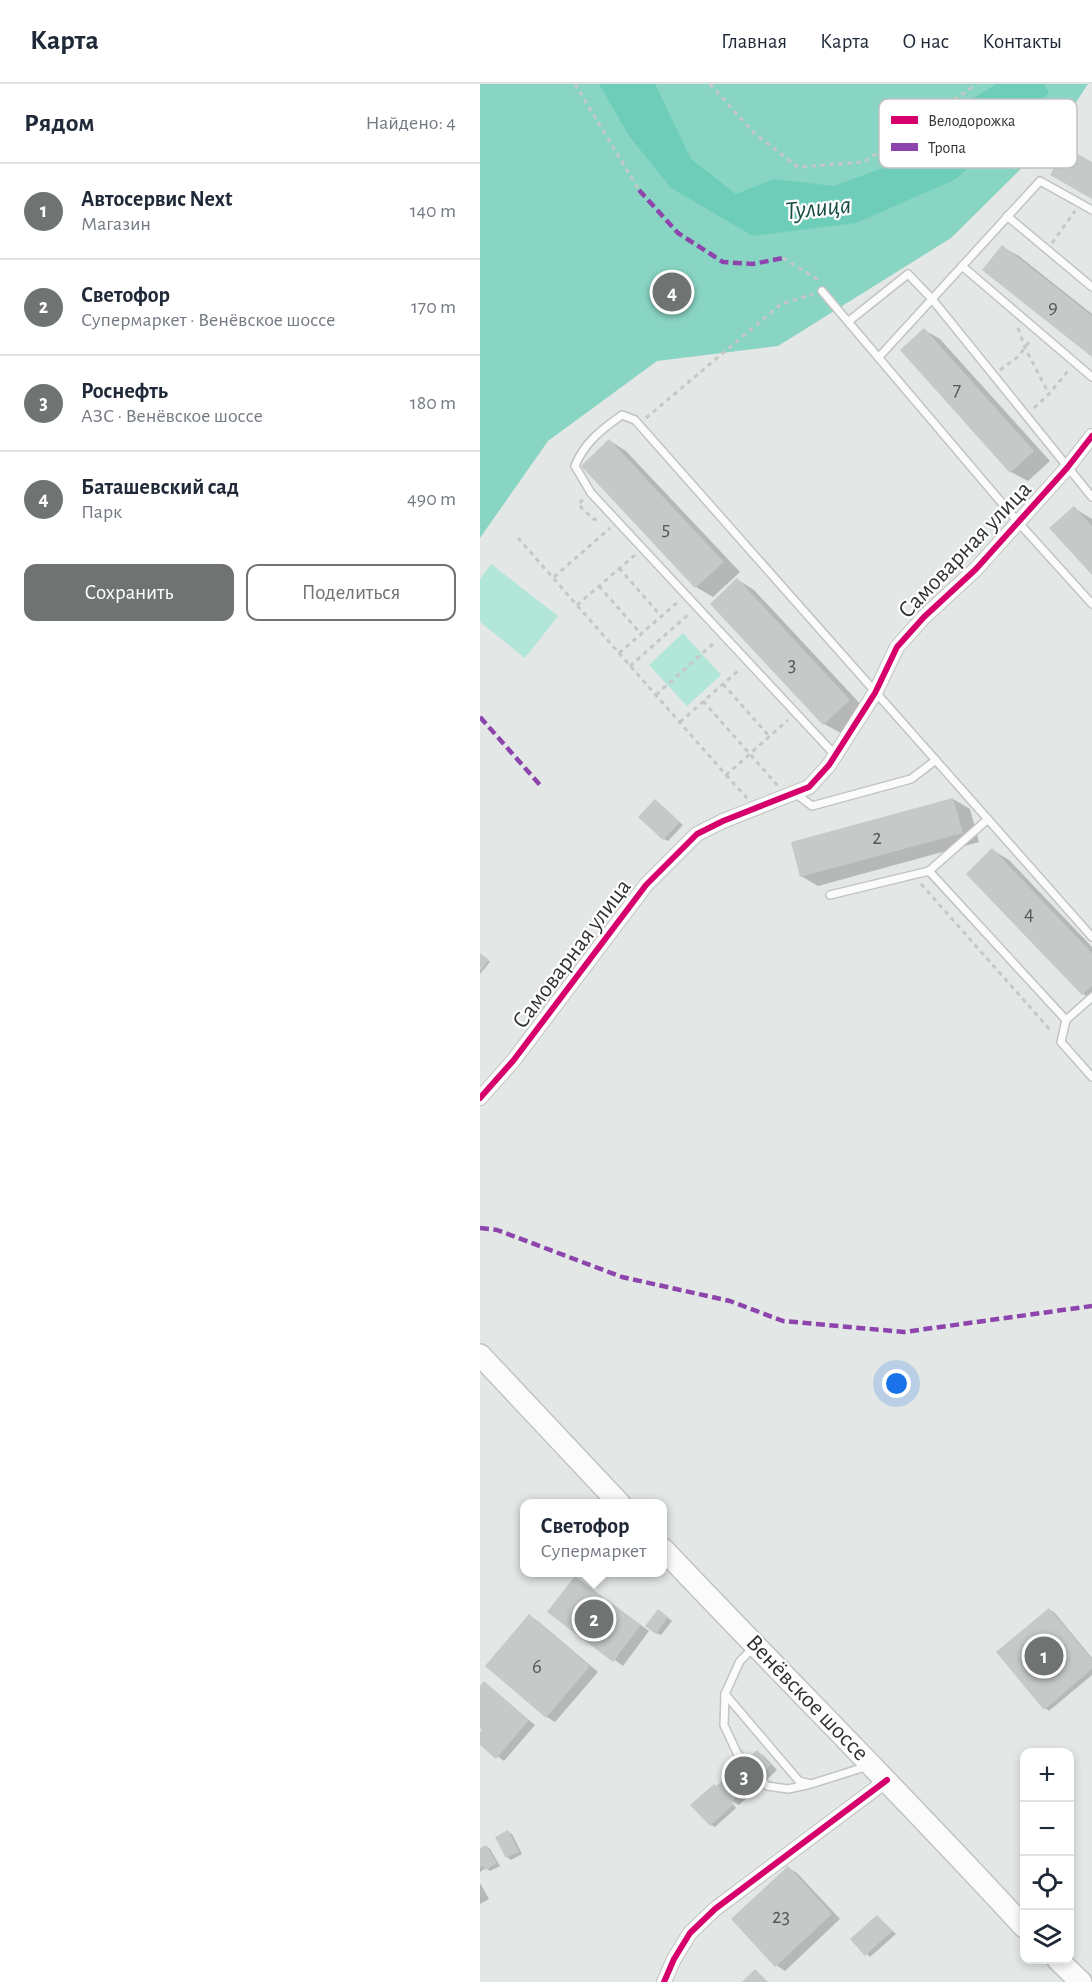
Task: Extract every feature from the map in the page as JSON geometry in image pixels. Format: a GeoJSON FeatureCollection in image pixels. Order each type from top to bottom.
{"type":"FeatureCollection","features":[{"type":"Feature","properties":{"kind":"main road"},"geometry":{"type":"LineString","coordinates":[[480,1355],[616,1499]]}},
{"type":"Feature","properties":{"kind":"main road","name":"Венёвское шоссе"},"geometry":{"type":"LineString","coordinates":[[667,1553],[887,1780],[1020,1923]]}},
{"type":"Feature","properties":{"kind":"main road"},"geometry":{"type":"LineString","coordinates":[[1063,1964],[1081,1982]]}},
{"type":"Feature","properties":{"kind":"street","name":"Самоварная улица"},"geometry":{"type":"LineString","coordinates":[[480,1098],[513,1060],[646,885],[697,834],[723,821],[808,787],[829,765],[875,693],[897,647],[924,617],[976,569],[1067,468],[1092,436]]}},
{"type":"Feature","properties":{"kind":"street"},"geometry":{"type":"LineString","coordinates":[[664,1982],[674,1959],[690,1933],[715,1909],[887,1780]]}},
{"type":"Feature","properties":{"kind":"lane"},"geometry":{"type":"LineString","coordinates":[[879,357],[1040,182],[1092,210]]}},
{"type":"Feature","properties":{"kind":"lane"},"geometry":{"type":"LineString","coordinates":[[1007,216],[1092,287]]}},
{"type":"Feature","properties":{"kind":"lane"},"geometry":{"type":"LineString","coordinates":[[962,266],[1092,377]]}},
{"type":"Feature","properties":{"kind":"lane"},"geometry":{"type":"LineString","coordinates":[[849,321],[908,274],[932,299],[1092,497]]}},
{"type":"Feature","properties":{"kind":"lane"},"geometry":{"type":"LineString","coordinates":[[822,291],[1018,522],[1092,604]]}},
{"type":"Feature","properties":{"kind":"lane"},"geometry":{"type":"LineString","coordinates":[[836,755],[591,493],[574,466],[580,452],[605,426],[622,415],[639,424],[1092,937]]}},
{"type":"Feature","properties":{"kind":"lane"},"geometry":{"type":"LineString","coordinates":[[791,795],[812,806],[911,779],[936,760]]}},
{"type":"Feature","properties":{"kind":"lane"},"geometry":{"type":"LineString","coordinates":[[830,895],[929,871],[988,819]]}},
{"type":"Feature","properties":{"kind":"lane"},"geometry":{"type":"LineString","coordinates":[[929,871],[1066,1020]]}},
{"type":"Feature","properties":{"kind":"lane"},"geometry":{"type":"LineString","coordinates":[[1092,997],[1066,1020],[1061,1042],[1092,1077]]}},
{"type":"Feature","properties":{"kind":"lane"},"geometry":{"type":"LineString","coordinates":[[755,1646],[740,1661],[725,1694],[724,1725],[737,1753],[767,1786],[788,1789],[872,1765]]}},
{"type":"Feature","properties":{"kind":"lane"},"geometry":{"type":"LineString","coordinates":[[725,1694],[799,1781],[811,1784]]}},
{"type":"Feature","properties":{"kind":"path"},"geometry":{"type":"LineString","coordinates":[[575,84],[639,190]]}},
{"type":"Feature","properties":{"kind":"path"},"geometry":{"type":"LineString","coordinates":[[710,84],[754,133],[798,167],[864,162],[879,152]]}},
{"type":"Feature","properties":{"kind":"path"},"geometry":{"type":"LineString","coordinates":[[955,99],[977,84]]}},
{"type":"Feature","properties":{"kind":"path"},"geometry":{"type":"LineString","coordinates":[[1047,250],[1080,204]]}},
{"type":"Feature","properties":{"kind":"path"},"geometry":{"type":"LineString","coordinates":[[639,424],[782,304],[822,291],[817,279],[783,258]]}},
{"type":"Feature","properties":{"kind":"path"},"geometry":{"type":"LineString","coordinates":[[1011,308],[1025,348],[1049,394]]}},
{"type":"Feature","properties":{"kind":"path"},"geometry":{"type":"LineString","coordinates":[[993,376],[1019,356],[1037,330]]}},
{"type":"Feature","properties":{"kind":"path"},"geometry":{"type":"LineString","coordinates":[[1025,416],[1049,394],[1075,363]]}},
{"type":"Feature","properties":{"kind":"path"},"geometry":{"type":"LineString","coordinates":[[553,578],[618,521]]}},
{"type":"Feature","properties":{"kind":"path"},"geometry":{"type":"LineString","coordinates":[[518,538],[756,809]]}},
{"type":"Feature","properties":{"kind":"path"},"geometry":{"type":"LineString","coordinates":[[577,605],[643,548]]}},
{"type":"Feature","properties":{"kind":"path"},"geometry":{"type":"LineString","coordinates":[[619,568],[661,616]]}},
{"type":"Feature","properties":{"kind":"path"},"geometry":{"type":"LineString","coordinates":[[599,586],[641,634]]}},
{"type":"Feature","properties":{"kind":"path"},"geometry":{"type":"LineString","coordinates":[[619,653],[686,594]]}},
{"type":"Feature","properties":{"kind":"path"},"geometry":{"type":"LineString","coordinates":[[630,666],[697,607]]}},
{"type":"Feature","properties":{"kind":"path"},"geometry":{"type":"LineString","coordinates":[[656,695],[724,635]]}},
{"type":"Feature","properties":{"kind":"path"},"geometry":{"type":"LineString","coordinates":[[680,722],[748,662]]}},
{"type":"Feature","properties":{"kind":"path"},"geometry":{"type":"LineString","coordinates":[[723,684],[770,736]]}},
{"type":"Feature","properties":{"kind":"path"},"geometry":{"type":"LineString","coordinates":[[703,701],[749,754],[791,795]]}},
{"type":"Feature","properties":{"kind":"path"},"geometry":{"type":"LineString","coordinates":[[726,775],[796,713]]}},
{"type":"Feature","properties":{"kind":"path"},"geometry":{"type":"LineString","coordinates":[[913,875],[1061,1042]]}},
{"type":"Feature","properties":{"kind":"shaded area"},"geometry":{"type":"Polygon","coordinates":[[[480,84],[1088,84],[1077,101],[1077,99],[879,99],[879,168],[1022,168],[951,238],[778,346],[657,361],[548,441],[480,538],[480,84]]]}},
{"type":"Feature","properties":{"kind":"shaded area"},"geometry":{"type":"Polygon","coordinates":[[[491,564],[558,616],[525,658],[480,622],[480,579],[491,564]]]}},
{"type":"Feature","properties":{"kind":"shaded area"},"geometry":{"type":"Polygon","coordinates":[[[683,633],[721,675],[687,706],[649,665],[683,633]]]}},
{"type":"Feature","properties":{"kind":"water","name":"Тулица"},"geometry":{"type":"Polygon","coordinates":[[[599,84],[655,84],[691,159],[736,194],[774,179],[834,186],[883,168],[968,168],[956,179],[856,223],[753,236],[671,188],[629,136],[599,84]]]}},
{"type":"Feature","properties":{"kind":"water"},"geometry":{"type":"Polygon","coordinates":[[[996,84],[1044,84],[1049,93],[1043,99],[972,99],[996,84]]]}},
{"type":"Feature","properties":{"kind":"building"},"geometry":{"type":"Polygon","coordinates":[[[1077,154],[1092,162],[1092,199],[1050,175],[1054,168],[1077,168],[1077,154]]]}},
{"type":"Feature","properties":{"kind":"building"},"geometry":{"type":"Polygon","coordinates":[[[1002,245],[1092,316],[1092,357],[982,270],[1002,245]]]}},
{"type":"Feature","properties":{"kind":"building"},"geometry":{"type":"Polygon","coordinates":[[[924,328],[1034,451],[1010,473],[900,350],[924,328]]]}},
{"type":"Feature","properties":{"kind":"building"},"geometry":{"type":"Polygon","coordinates":[[[609,439],[724,562],[695,588],[581,466],[609,439]]]}},
{"type":"Feature","properties":{"kind":"building"},"geometry":{"type":"Polygon","coordinates":[[[1074,506],[1092,526],[1092,575],[1049,528],[1074,506]]]}},
{"type":"Feature","properties":{"kind":"building"},"geometry":{"type":"Polygon","coordinates":[[[737,578],[850,700],[823,725],[710,604],[737,578]]]}},
{"type":"Feature","properties":{"kind":"building"},"geometry":{"type":"Polygon","coordinates":[[[953,798],[963,833],[800,877],[791,842],[953,798]]]}},
{"type":"Feature","properties":{"kind":"building"},"geometry":{"type":"Polygon","coordinates":[[[655,799],[680,822],[663,840],[638,817],[655,799]]]}},
{"type":"Feature","properties":{"kind":"building"},"geometry":{"type":"Polygon","coordinates":[[[992,848],[1092,953],[1092,986],[1082,995],[966,874],[992,848]]]}},
{"type":"Feature","properties":{"kind":"building"},"geometry":{"type":"Polygon","coordinates":[[[480,953],[489,960],[480,972],[480,953]]]}},
{"type":"Feature","properties":{"kind":"building"},"geometry":{"type":"Polygon","coordinates":[[[576,1577],[641,1625],[613,1662],[547,1612],[576,1577]]]}},
{"type":"Feature","properties":{"kind":"building"},"geometry":{"type":"Polygon","coordinates":[[[1049,1608],[1092,1659],[1092,1669],[1044,1710],[996,1652],[1049,1608]]]}},
{"type":"Feature","properties":{"kind":"building"},"geometry":{"type":"Polygon","coordinates":[[[658,1609],[668,1617],[656,1634],[645,1626],[658,1609]]]}},
{"type":"Feature","properties":{"kind":"building"},"geometry":{"type":"Polygon","coordinates":[[[529,1614],[590,1666],[546,1718],[485,1666],[529,1614]]]}},
{"type":"Feature","properties":{"kind":"building"},"geometry":{"type":"Polygon","coordinates":[[[484,1681],[529,1720],[496,1759],[480,1745],[482,1730],[480,1728],[480,1686],[484,1681]]]}},
{"type":"Feature","properties":{"kind":"building"},"geometry":{"type":"Polygon","coordinates":[[[757,1750],[771,1765],[731,1802],[733,1805],[710,1826],[690,1805],[714,1784],[716,1786],[757,1750]]]}},
{"type":"Feature","properties":{"kind":"building"},"geometry":{"type":"Polygon","coordinates":[[[508,1830],[519,1852],[506,1858],[495,1837],[508,1830]]]}},
{"type":"Feature","properties":{"kind":"building"},"geometry":{"type":"Polygon","coordinates":[[[486,1845],[497,1863],[485,1870],[483,1866],[480,1867],[480,1848],[486,1845]]]}},
{"type":"Feature","properties":{"kind":"building"},"geometry":{"type":"Polygon","coordinates":[[[788,1866],[832,1914],[775,1967],[731,1919],[788,1866]]]}},
{"type":"Feature","properties":{"kind":"building"},"geometry":{"type":"Polygon","coordinates":[[[877,1915],[892,1931],[865,1956],[850,1939],[877,1915]]]}},
{"type":"Feature","properties":{"kind":"building"},"geometry":{"type":"Polygon","coordinates":[[[755,1969],[768,1982],[742,1982],[755,1969]]]}},
{"type":"Feature","properties":{"kind":"marked path"},"geometry":{"type":"LineString","coordinates":[[639,190],[678,233],[723,262],[753,264],[783,258]]}},
{"type":"Feature","properties":{"kind":"marked path"},"geometry":{"type":"LineString","coordinates":[[480,717],[540,785]]}},
{"type":"Feature","properties":{"kind":"marked path"},"geometry":{"type":"LineString","coordinates":[[480,1228],[497,1230],[622,1277],[730,1301],[783,1321],[904,1332],[1092,1306]]}},
{"type":"Feature","properties":{"kind":"cycle path"},"geometry":{"type":"LineString","coordinates":[[480,1098],[513,1061],[646,885],[697,834],[723,821],[809,787],[829,765],[875,693],[897,647],[924,617],[976,569],[1067,468],[1092,436]]}},
{"type":"Feature","properties":{"kind":"cycle path"},"geometry":{"type":"LineString","coordinates":[[664,1982],[674,1959],[690,1933],[715,1909],[887,1780]]}},
{"type":"Feature","properties":{"kind":"place","name":"Баташевский сад"},"geometry":{"type":"Point","coordinates":[672,292]}},
{"type":"Feature","properties":{"kind":"place","name":"Светофор"},"geometry":{"type":"Point","coordinates":[594,1619]}},
{"type":"Feature","properties":{"kind":"place","name":"Автосервис Next"},"geometry":{"type":"Point","coordinates":[1044,1656]}},
{"type":"Feature","properties":{"kind":"place","name":"Роснефть"},"geometry":{"type":"Point","coordinates":[744,1776]}}]}
